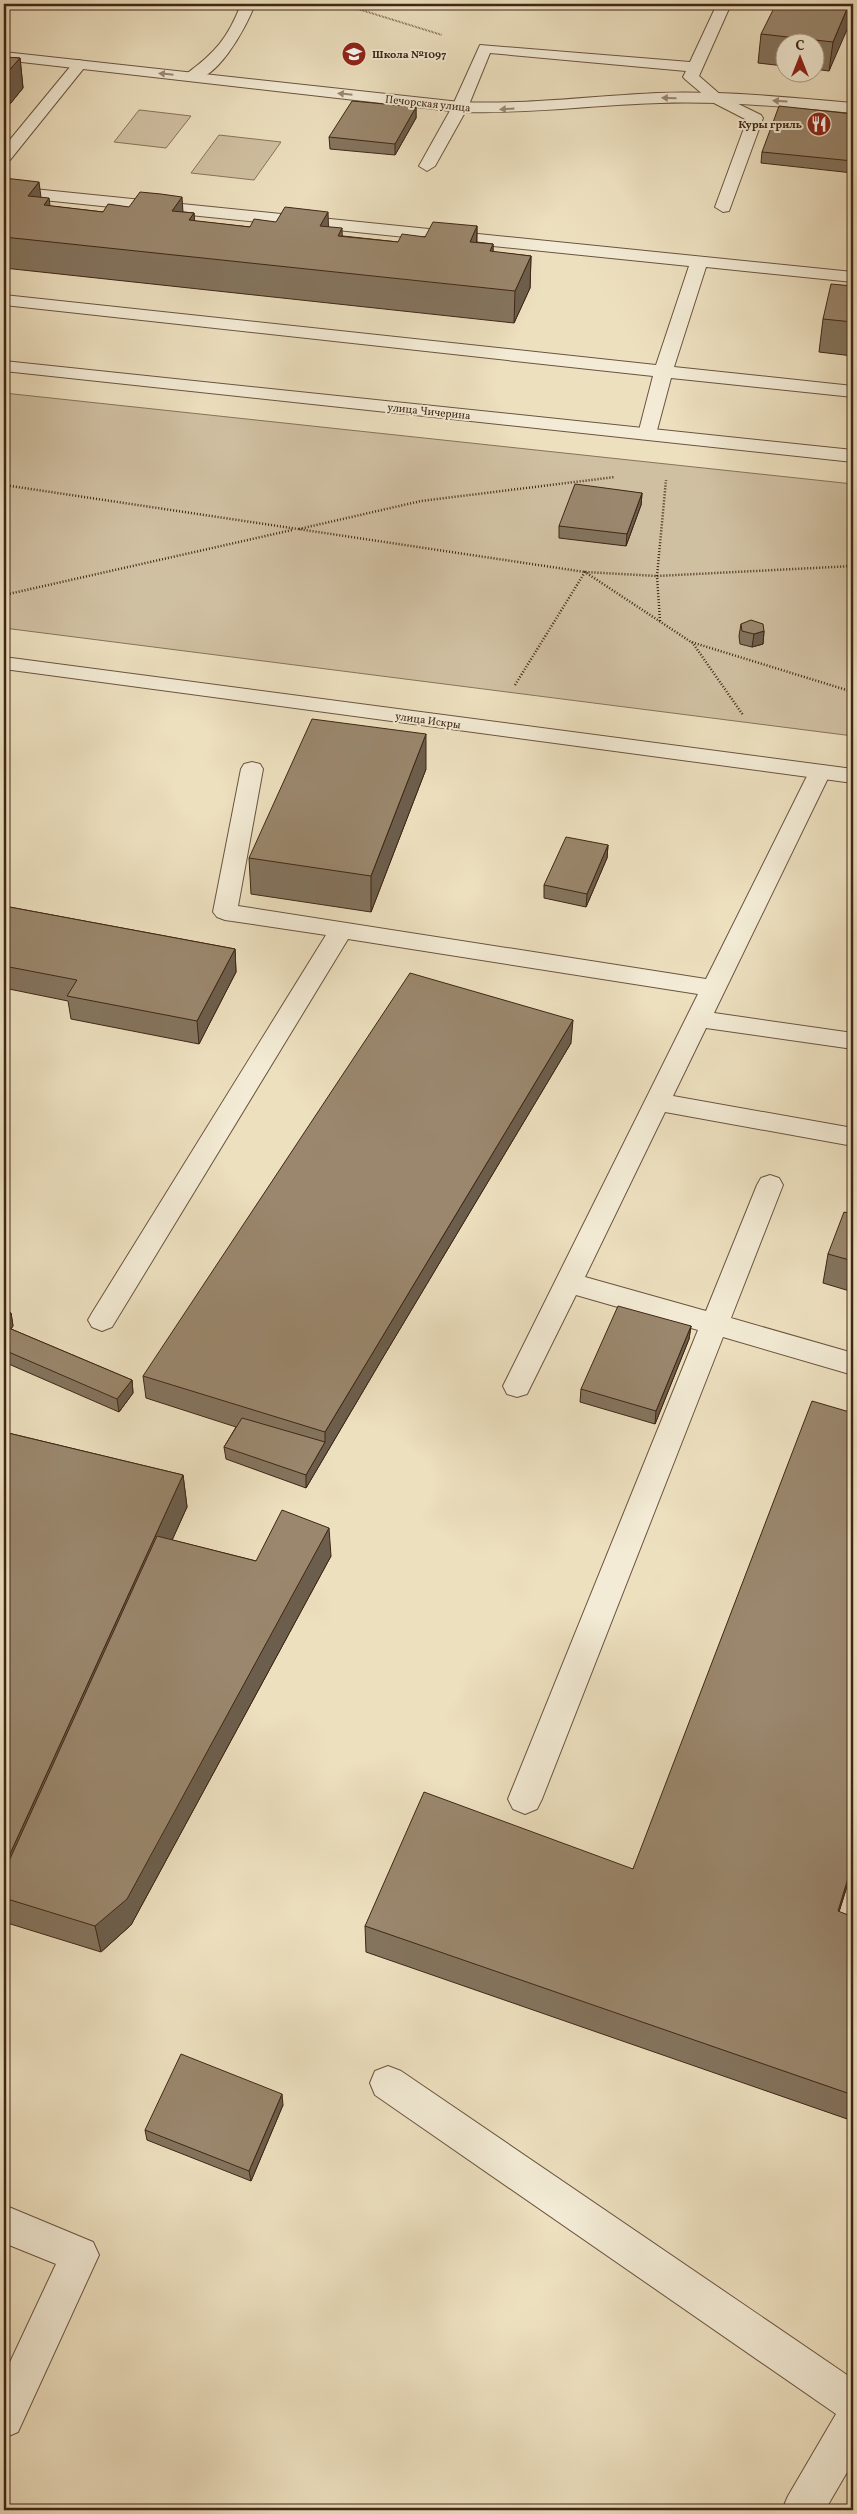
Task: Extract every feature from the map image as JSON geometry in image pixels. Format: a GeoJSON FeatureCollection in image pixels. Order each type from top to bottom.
{"type":"FeatureCollection","features":[{"type":"Feature","properties":{"kind":"street"},"geometry":{"type":"LineString","coordinates":[[191,77],[223,52],[236,33],[248,4]]}},
{"type":"Feature","properties":{"kind":"street"},"geometry":{"type":"LineString","coordinates":[[723,207],[755,118],[717,99],[691,77],[724,4]]}},
{"type":"Feature","properties":{"kind":"street"},"geometry":{"type":"LineString","coordinates":[[426,166],[460,107],[484,48],[694,67]]}},
{"type":"Feature","properties":{"kind":"street","name":"Печорская улица"},"geometry":{"type":"LineString","coordinates":[[4,56],[500,110],[660,98],[781,100],[853,108]]}},
{"type":"Feature","properties":{"kind":"street"},"geometry":{"type":"LineString","coordinates":[[4,156],[79,65]]}},
{"type":"Feature","properties":{"kind":"street"},"geometry":{"type":"LineString","coordinates":[[4,192],[853,277]]}},
{"type":"Feature","properties":{"kind":"street"},"geometry":{"type":"LineString","coordinates":[[647,434],[663,372],[699,262]]}},
{"type":"Feature","properties":{"kind":"street"},"geometry":{"type":"LineString","coordinates":[[4,300],[853,392]]}},
{"type":"Feature","properties":{"kind":"street","name":"улица Чичерина"},"geometry":{"type":"LineString","coordinates":[[4,366],[853,456]]}},
{"type":"Feature","properties":{"kind":"street","name":"улица Искры"},"geometry":{"type":"LineString","coordinates":[[4,663],[853,776]]}},
{"type":"Feature","properties":{"kind":"street"},"geometry":{"type":"LineString","coordinates":[[252,769],[225,912],[713,988]]}},
{"type":"Feature","properties":{"kind":"street"},"geometry":{"type":"LineString","coordinates":[[517,1386],[820,772]]}},
{"type":"Feature","properties":{"kind":"street"},"geometry":{"type":"LineString","coordinates":[[102,1320],[342,930]]}},
{"type":"Feature","properties":{"kind":"street"},"geometry":{"type":"LineString","coordinates":[[698,1019],[853,1041]]}},
{"type":"Feature","properties":{"kind":"street"},"geometry":{"type":"LineString","coordinates":[[657,1102],[853,1138]]}},
{"type":"Feature","properties":{"kind":"street"},"geometry":{"type":"LineString","coordinates":[[525,1800],[770,1185]]}},
{"type":"Feature","properties":{"kind":"street"},"geometry":{"type":"LineString","coordinates":[[568,1282],[853,1364]]}},
{"type":"Feature","properties":{"kind":"street"},"geometry":{"type":"LineString","coordinates":[[388,2083],[853,2402]]}},
{"type":"Feature","properties":{"kind":"street"},"geometry":{"type":"LineString","coordinates":[[4,2224],[80,2255],[4,2418]]}},
{"type":"Feature","properties":{"kind":"street"},"geometry":{"type":"LineString","coordinates":[[802,2510],[853,2424]]}},
{"type":"Feature","properties":{"kind":"path"},"geometry":{"type":"LineString","coordinates":[[342,4],[484,48]]}},
{"type":"Feature","properties":{"kind":"path"},"geometry":{"type":"LineString","coordinates":[[4,595],[421,501],[618,477]]}},
{"type":"Feature","properties":{"kind":"path"},"geometry":{"type":"LineString","coordinates":[[660,621],[657,576],[666,479]]}},
{"type":"Feature","properties":{"kind":"path"},"geometry":{"type":"LineString","coordinates":[[4,485],[585,572],[657,576],[853,566]]}},
{"type":"Feature","properties":{"kind":"path"},"geometry":{"type":"LineString","coordinates":[[585,572],[691,642],[853,692]]}},
{"type":"Feature","properties":{"kind":"path"},"geometry":{"type":"LineString","coordinates":[[488,728],[585,572]]}},
{"type":"Feature","properties":{"kind":"path"},"geometry":{"type":"LineString","coordinates":[[691,642],[745,718]]}},
{"type":"Feature","properties":{"kind":"shaded area"},"geometry":{"type":"Polygon","coordinates":[[[139,110],[191,116],[166,148],[114,142],[139,110]]]}},
{"type":"Feature","properties":{"kind":"shaded area"},"geometry":{"type":"Polygon","coordinates":[[[219,135],[281,142],[254,180],[191,173],[219,135]]]}},
{"type":"Feature","properties":{"kind":"shaded area"},"geometry":{"type":"Polygon","coordinates":[[[4,393],[853,484],[853,736],[4,628],[4,393]]]}},
{"type":"Feature","properties":{"kind":"building"},"geometry":{"type":"Polygon","coordinates":[[[776,4],[849,4],[833,42],[824,41],[824,32],[774,32],[774,35],[761,34],[776,4]]]}},
{"type":"Feature","properties":{"kind":"building"},"geometry":{"type":"Polygon","coordinates":[[[4,57],[20,58],[6,74],[4,74],[4,57]]]}},
{"type":"Feature","properties":{"kind":"building"},"geometry":{"type":"Polygon","coordinates":[[[352,101],[416,107],[395,144],[329,137],[352,101]]]}},
{"type":"Feature","properties":{"kind":"building"},"geometry":{"type":"Polygon","coordinates":[[[779,106],[853,114],[853,161],[762,152],[779,106]]]}},
{"type":"Feature","properties":{"kind":"building"},"geometry":{"type":"Polygon","coordinates":[[[4,178],[39,182],[28,196],[49,198],[44,205],[103,212],[108,204],[129,207],[140,192],[182,197],[172,211],[194,213],[189,220],[250,227],[254,219],[276,222],[285,207],[328,212],[320,226],[342,228],[338,236],[398,242],[402,234],[425,237],[433,222],[477,226],[470,242],[493,244],[490,251],[531,256],[515,291],[4,237],[4,178]]]}},
{"type":"Feature","properties":{"kind":"building"},"geometry":{"type":"Polygon","coordinates":[[[831,284],[853,286],[853,322],[823,319],[831,284]]]}},
{"type":"Feature","properties":{"kind":"building"},"geometry":{"type":"Polygon","coordinates":[[[575,484],[642,493],[627,534],[559,526],[575,484]]]}},
{"type":"Feature","properties":{"kind":"building"},"geometry":{"type":"Polygon","coordinates":[[[751,620],[763,624],[764,631],[754,634],[742,631],[741,624],[751,620]]]}},
{"type":"Feature","properties":{"kind":"building"},"geometry":{"type":"Polygon","coordinates":[[[312,719],[426,734],[371,876],[249,858],[312,719]]]}},
{"type":"Feature","properties":{"kind":"building"},"geometry":{"type":"Polygon","coordinates":[[[566,837],[608,845],[587,894],[544,885],[566,837]]]}},
{"type":"Feature","properties":{"kind":"building"},"geometry":{"type":"Polygon","coordinates":[[[4,906],[235,949],[197,1021],[67,996],[77,980],[4,966],[4,906]]]}},
{"type":"Feature","properties":{"kind":"building"},"geometry":{"type":"Polygon","coordinates":[[[410,973],[573,1020],[325,1432],[143,1376],[410,973]]]}},
{"type":"Feature","properties":{"kind":"building"},"geometry":{"type":"Polygon","coordinates":[[[844,1212],[853,1214],[853,1261],[828,1254],[844,1212]]]}},
{"type":"Feature","properties":{"kind":"building"},"geometry":{"type":"Polygon","coordinates":[[[618,1306],[691,1326],[656,1411],[581,1389],[618,1306]]]}},
{"type":"Feature","properties":{"kind":"building"},"geometry":{"type":"Polygon","coordinates":[[[4,1310],[11,1313],[4,1321],[4,1310]]]}},
{"type":"Feature","properties":{"kind":"building"},"geometry":{"type":"Polygon","coordinates":[[[4,1326],[132,1380],[117,1399],[4,1350],[4,1326]]]}},
{"type":"Feature","properties":{"kind":"building"},"geometry":{"type":"Polygon","coordinates":[[[812,1401],[853,1413],[853,1862],[838,1911],[853,1917],[853,2095],[365,1926],[424,1792],[633,1869],[812,1401]]]}},
{"type":"Feature","properties":{"kind":"building"},"geometry":{"type":"Polygon","coordinates":[[[242,1418],[325,1442],[306,1475],[224,1447],[242,1418]]]}},
{"type":"Feature","properties":{"kind":"building"},"geometry":{"type":"Polygon","coordinates":[[[4,1432],[183,1475],[4,1867],[4,1432]]]}},
{"type":"Feature","properties":{"kind":"building"},"geometry":{"type":"Polygon","coordinates":[[[282,1510],[329,1528],[127,1899],[95,1926],[4,1898],[4,1872],[157,1536],[256,1561],[282,1510]]]}},
{"type":"Feature","properties":{"kind":"building"},"geometry":{"type":"Polygon","coordinates":[[[181,2054],[282,2094],[249,2171],[145,2130],[181,2054]]]}},
{"type":"Feature","properties":{"kind":"place","name":"Школа №1097"},"geometry":{"type":"Point","coordinates":[354,54]}},
{"type":"Feature","properties":{"kind":"place","name":"Куры гриль"},"geometry":{"type":"Point","coordinates":[819,124]}}]}
